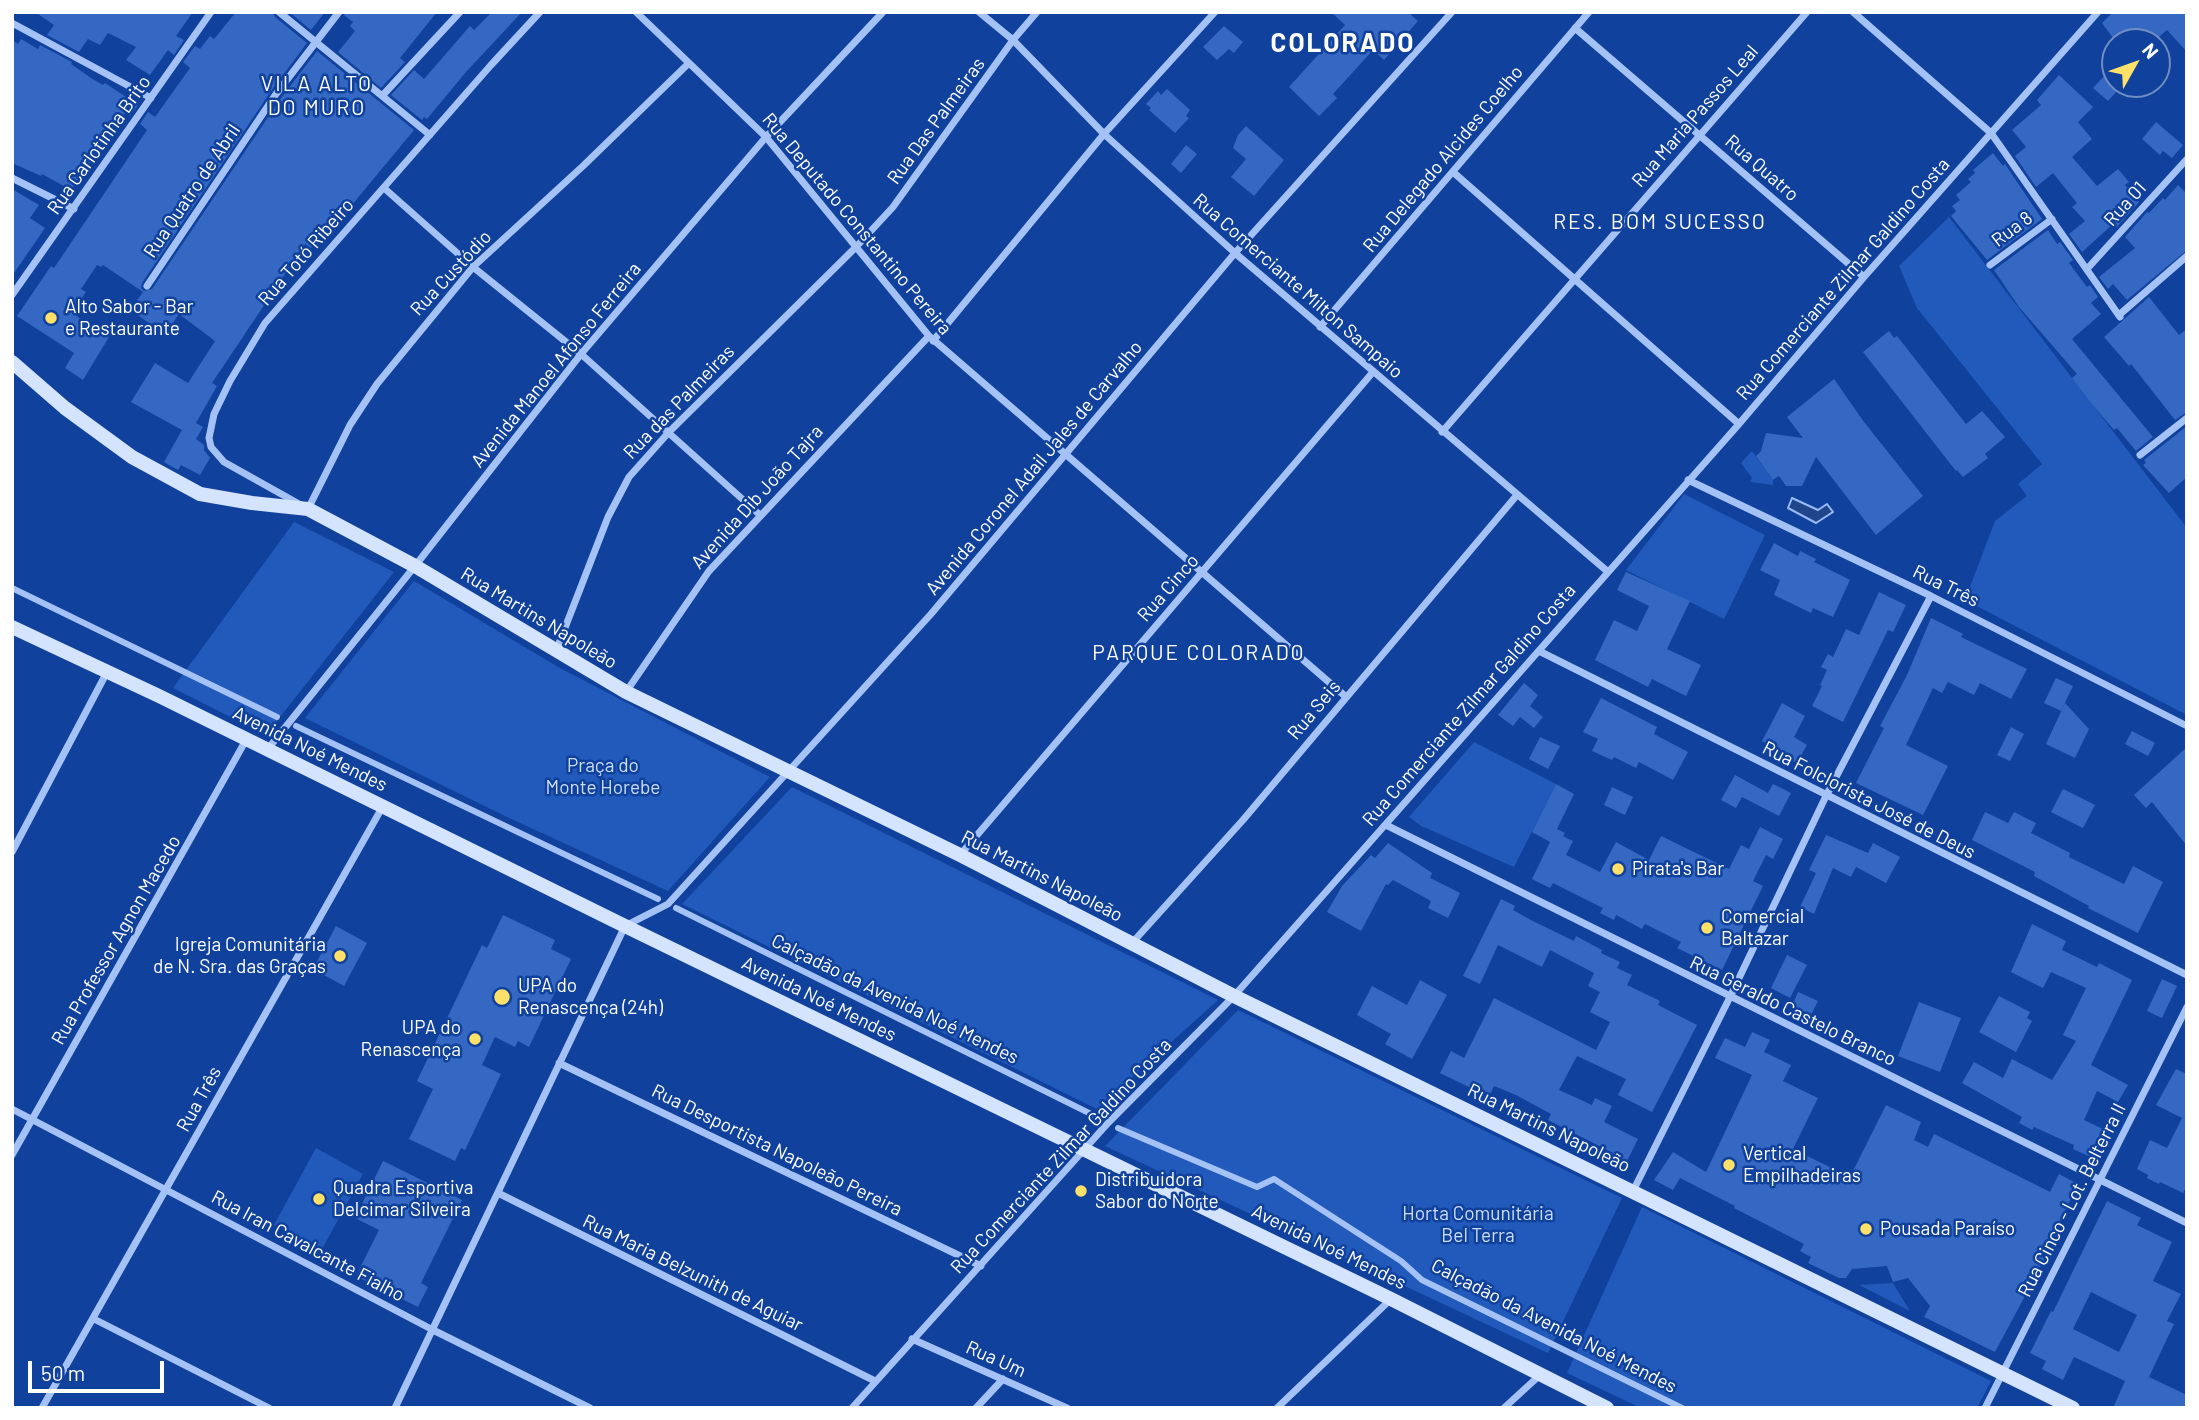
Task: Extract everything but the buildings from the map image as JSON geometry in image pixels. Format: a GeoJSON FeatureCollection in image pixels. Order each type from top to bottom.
{"type":"FeatureCollection","features":[{"type":"Feature","properties":{"kind":"main road","name":"Rua Martins Napoleão"},"geometry":{"type":"LineString","coordinates":[[12,362],[65,408],[132,457],[200,494],[308,509],[415,566],[626,692],[960,855],[1234,996],[2073,1408]]}},
{"type":"Feature","properties":{"kind":"main road","name":"Avenida Noé Mendes"},"geometry":{"type":"LineString","coordinates":[[12,627],[1085,1149],[1607,1408]]}},
{"type":"Feature","properties":{"kind":"street","name":"Rua Carlotinha Brito"},"geometry":{"type":"LineString","coordinates":[[12,295],[211,12]]}},
{"type":"Feature","properties":{"kind":"street"},"geometry":{"type":"LineString","coordinates":[[279,12],[430,135]]}},
{"type":"Feature","properties":{"kind":"street","name":"Rua Quatro de Abril"},"geometry":{"type":"LineString","coordinates":[[147,286],[276,94],[339,12]]}},
{"type":"Feature","properties":{"kind":"street"},"geometry":{"type":"LineString","coordinates":[[382,96],[460,12]]}},
{"type":"Feature","properties":{"kind":"street","name":"Rua Totó Ribeiro"},"geometry":{"type":"LineString","coordinates":[[308,509],[218,456],[211,447],[209,438],[214,414],[230,381],[265,323],[540,12]]}},
{"type":"Feature","properties":{"kind":"street","name":"Rua Deputado Constantino Pereira"},"geometry":{"type":"LineString","coordinates":[[636,12],[766,137],[931,338],[1345,696]]}},
{"type":"Feature","properties":{"kind":"street","name":"Avenida Manoel Afonso Ferreira"},"geometry":{"type":"LineString","coordinates":[[267,751],[581,354],[766,137],[883,12]]}},
{"type":"Feature","properties":{"kind":"street","name":"Rua Comerciante Milton Sampaio"},"geometry":{"type":"LineString","coordinates":[[979,12],[1013,40],[1104,134],[1235,253],[1607,571]]}},
{"type":"Feature","properties":{"kind":"street","name":"Rua Das Palmeiras"},"geometry":{"type":"LineString","coordinates":[[857,246],[892,207],[1013,40],[1037,12]]}},
{"type":"Feature","properties":{"kind":"street","name":"Avenida Dib João Tajra"},"geometry":{"type":"LineString","coordinates":[[626,692],[709,571],[931,338],[1104,134],[1215,12]]}},
{"type":"Feature","properties":{"kind":"street","name":"Avenida Coronel Adail Jales de Carvalho"},"geometry":{"type":"LineString","coordinates":[[625,926],[668,904],[932,614],[1235,253],[1452,12]]}},
{"type":"Feature","properties":{"kind":"street","name":"Rua Delegado Alcides Coelho"},"geometry":{"type":"LineString","coordinates":[[1320,327],[1588,12]]}},
{"type":"Feature","properties":{"kind":"street","name":"Rua Maria Passos Leal"},"geometry":{"type":"LineString","coordinates":[[1443,432],[1807,12]]}},
{"type":"Feature","properties":{"kind":"street"},"geometry":{"type":"LineString","coordinates":[[1853,12],[1990,133],[2120,316],[2187,256]]}},
{"type":"Feature","properties":{"kind":"street","name":"Rua Comerciante Zilmar Galdino Costa"},"geometry":{"type":"LineString","coordinates":[[852,1408],[1108,1123],[1234,996],[1739,424],[2093,14]]}},
{"type":"Feature","properties":{"kind":"street"},"geometry":{"type":"LineString","coordinates":[[12,23],[151,98]]}},
{"type":"Feature","properties":{"kind":"street","name":"Rua Quatro"},"geometry":{"type":"LineString","coordinates":[[1575,28],[1864,277]]}},
{"type":"Feature","properties":{"kind":"street","name":"Rua Custódio"},"geometry":{"type":"LineString","coordinates":[[308,509],[350,425],[377,384],[473,267],[583,166],[689,63]]}},
{"type":"Feature","properties":{"kind":"street","name":"Rua 01"},"geometry":{"type":"LineString","coordinates":[[2087,269],[2187,159]]}},
{"type":"Feature","properties":{"kind":"street"},"geometry":{"type":"LineString","coordinates":[[1453,172],[1739,424]]}},
{"type":"Feature","properties":{"kind":"street"},"geometry":{"type":"LineString","coordinates":[[12,178],[74,209]]}},
{"type":"Feature","properties":{"kind":"street"},"geometry":{"type":"LineString","coordinates":[[384,188],[473,267],[581,354],[760,515]]}},
{"type":"Feature","properties":{"kind":"street","name":"Rua 8"},"geometry":{"type":"LineString","coordinates":[[1990,265],[2052,219]]}},
{"type":"Feature","properties":{"kind":"street","name":"Rua das Palmeiras"},"geometry":{"type":"LineString","coordinates":[[555,652],[619,493],[629,477],[669,432],[857,246]]}},
{"type":"Feature","properties":{"kind":"street","name":"Rua Cinco"},"geometry":{"type":"LineString","coordinates":[[960,855],[1373,372]]}},
{"type":"Feature","properties":{"kind":"street"},"geometry":{"type":"LineString","coordinates":[[2140,455],[2187,418]]}},
{"type":"Feature","properties":{"kind":"street","name":"Rua Três"},"geometry":{"type":"LineString","coordinates":[[1688,480],[1931,596],[2187,726]]}},
{"type":"Feature","properties":{"kind":"street","name":"Rua Seis"},"geometry":{"type":"LineString","coordinates":[[1132,943],[1243,820],[1517,495]]}},
{"type":"Feature","properties":{"kind":"street"},"geometry":{"type":"LineString","coordinates":[[12,588],[277,717]]}},
{"type":"Feature","properties":{"kind":"street"},"geometry":{"type":"LineString","coordinates":[[1633,1191],[1826,796],[1931,596]]}},
{"type":"Feature","properties":{"kind":"street","name":"Rua Folclorista José de Deus"},"geometry":{"type":"LineString","coordinates":[[1539,651],[2187,975]]}},
{"type":"Feature","properties":{"kind":"street"},"geometry":{"type":"LineString","coordinates":[[12,852],[107,672]]}},
{"type":"Feature","properties":{"kind":"street"},"geometry":{"type":"LineString","coordinates":[[296,726],[658,899]]}},
{"type":"Feature","properties":{"kind":"street","name":"Rua Professor Agnon Macedo"},"geometry":{"type":"LineString","coordinates":[[12,1155],[246,740]]}},
{"type":"Feature","properties":{"kind":"street","name":"Rua Três"},"geometry":{"type":"LineString","coordinates":[[42,1408],[383,806]]}},
{"type":"Feature","properties":{"kind":"street","name":"Rua Geraldo Castelo Branco"},"geometry":{"type":"LineString","coordinates":[[1386,825],[2187,1223]]}},
{"type":"Feature","properties":{"kind":"street","name":"Calçadão da Avenida Noé Mendes"},"geometry":{"type":"LineString","coordinates":[[676,908],[1099,1118]]}},
{"type":"Feature","properties":{"kind":"street"},"geometry":{"type":"LineString","coordinates":[[395,1408],[625,926]]}},
{"type":"Feature","properties":{"kind":"street","name":"Rua Cinco - Lot. Belterra II"},"geometry":{"type":"LineString","coordinates":[[1985,1408],[2187,1007]]}},
{"type":"Feature","properties":{"kind":"street","name":"Rua Desportista Napoleão Pereira"},"geometry":{"type":"LineString","coordinates":[[559,1063],[981,1266]]}},
{"type":"Feature","properties":{"kind":"street","name":"Rua Iran Cavalcante Fialho"},"geometry":{"type":"LineString","coordinates":[[12,1109],[433,1330],[590,1408]]}},
{"type":"Feature","properties":{"kind":"street","name":"Calçadão da Avenida Noé Mendes"},"geometry":{"type":"LineString","coordinates":[[1118,1128],[1257,1186],[1274,1179],[1401,1261],[1422,1280],[1682,1408]]}},
{"type":"Feature","properties":{"kind":"street","name":"Rua Maria Belzunith de Aguiar"},"geometry":{"type":"LineString","coordinates":[[498,1193],[875,1381]]}},
{"type":"Feature","properties":{"kind":"street"},"geometry":{"type":"LineString","coordinates":[[1277,1408],[1391,1299]]}},
{"type":"Feature","properties":{"kind":"street"},"geometry":{"type":"LineString","coordinates":[[94,1319],[269,1408]]}},
{"type":"Feature","properties":{"kind":"street","name":"Rua Um"},"geometry":{"type":"LineString","coordinates":[[912,1339],[1067,1408]]}},
{"type":"Feature","properties":{"kind":"street"},"geometry":{"type":"LineString","coordinates":[[1504,1408],[1540,1374]]}},
{"type":"Feature","properties":{"kind":"street"},"geometry":{"type":"LineString","coordinates":[[976,1408],[1003,1379]]}},
{"type":"Feature","properties":{"kind":"green space"},"geometry":{"type":"Polygon","coordinates":[[[1949,217],[2187,528],[2187,715],[1965,600],[1995,521],[2027,496],[2018,484],[2042,464],[1917,308],[1899,266],[1949,217]]]}},
{"type":"Feature","properties":{"kind":"green space"},"geometry":{"type":"Polygon","coordinates":[[[1752,451],[1773,480],[1773,485],[1750,482],[1752,478],[1741,463],[1752,451]]]}},
{"type":"Feature","properties":{"kind":"green space"},"geometry":{"type":"Polygon","coordinates":[[[1684,494],[1765,535],[1724,619],[1626,570],[1684,494]]]}},
{"type":"Feature","properties":{"kind":"green space"},"geometry":{"type":"Polygon","coordinates":[[[294,522],[394,572],[266,735],[173,688],[294,522]]]}},
{"type":"Feature","properties":{"kind":"green space","name":"Praça do Monte Horebe"},"geometry":{"type":"Polygon","coordinates":[[[414,581],[558,667],[770,777],[668,891],[507,817],[305,718],[414,581]]]}},
{"type":"Feature","properties":{"kind":"green space"},"geometry":{"type":"Polygon","coordinates":[[[1474,742],[1556,784],[1514,867],[1421,826],[1409,817],[1474,742]]]}},
{"type":"Feature","properties":{"kind":"green space"},"geometry":{"type":"Polygon","coordinates":[[[792,787],[1218,1000],[1097,1109],[682,904],[792,787]]]}},
{"type":"Feature","properties":{"kind":"green space","name":"Horta Comunitária Bel Terra"},"geometry":{"type":"Polygon","coordinates":[[[1238,1010],[1622,1198],[1548,1353],[1105,1146],[1238,1010]]]}},
{"type":"Feature","properties":{"kind":"green space","name":"Quadra Esportiva Delcimar Silveira"},"geometry":{"type":"Polygon","coordinates":[[[316,1148],[363,1174],[321,1251],[274,1225],[316,1148]]]}},
{"type":"Feature","properties":{"kind":"green space"},"geometry":{"type":"Polygon","coordinates":[[[1642,1207],[1991,1381],[1977,1408],[1641,1408],[1567,1373],[1642,1207]]]}},
{"type":"Feature","properties":{"kind":"green space"},"geometry":{"type":"Polygon","coordinates":[[[1893,1283],[1910,1311],[1859,1285],[1893,1283]]]}},
{"type":"Feature","properties":{"kind":"shaded area"},"geometry":{"type":"Polygon","coordinates":[[[1792,498],[1818,510],[1827,504],[1833,512],[1816,523],[1788,508],[1792,498]]]}},
{"type":"Feature","properties":{"kind":"place","name":"Alto Sabor - Bar e Restaurante"},"geometry":{"type":"Point","coordinates":[51,318]}},
{"type":"Feature","properties":{"kind":"place","name":"Pirata's Bar"},"geometry":{"type":"Point","coordinates":[1618,869]}},
{"type":"Feature","properties":{"kind":"place","name":"Comercial Baltazar"},"geometry":{"type":"Point","coordinates":[1707,928]}},
{"type":"Feature","properties":{"kind":"place","name":"Igreja Comunitária de N. Sra. das Graças"},"geometry":{"type":"Point","coordinates":[340,956]}},
{"type":"Feature","properties":{"kind":"place","name":"UPA do Renascença (24h)"},"geometry":{"type":"Point","coordinates":[502,997]}},
{"type":"Feature","properties":{"kind":"place","name":"UPA do Renascença"},"geometry":{"type":"Point","coordinates":[475,1039]}},
{"type":"Feature","properties":{"kind":"place","name":"Vertical Empilhadeiras"},"geometry":{"type":"Point","coordinates":[1729,1165]}},
{"type":"Feature","properties":{"kind":"place","name":"Distribuidora Sabor do Norte"},"geometry":{"type":"Point","coordinates":[1081,1191]}},
{"type":"Feature","properties":{"kind":"place","name":"Quadra Esportiva Delcimar Silveira"},"geometry":{"type":"Point","coordinates":[319,1199]}},
{"type":"Feature","properties":{"kind":"place","name":"Pousada Paraíso"},"geometry":{"type":"Point","coordinates":[1866,1229]}},
{"type":"Feature","properties":{"kind":"district","name":"COLORADO"},"geometry":{"type":"Point","coordinates":[1343,43]}},
{"type":"Feature","properties":{"kind":"district","name":"VILA ALTO DO MURO"},"geometry":{"type":"Point","coordinates":[317,96]}},
{"type":"Feature","properties":{"kind":"district","name":"RES. BOM SUCESSO"},"geometry":{"type":"Point","coordinates":[1660,222]}},
{"type":"Feature","properties":{"kind":"district","name":"PARQUE COLORADO"},"geometry":{"type":"Point","coordinates":[1199,653]}}]}
